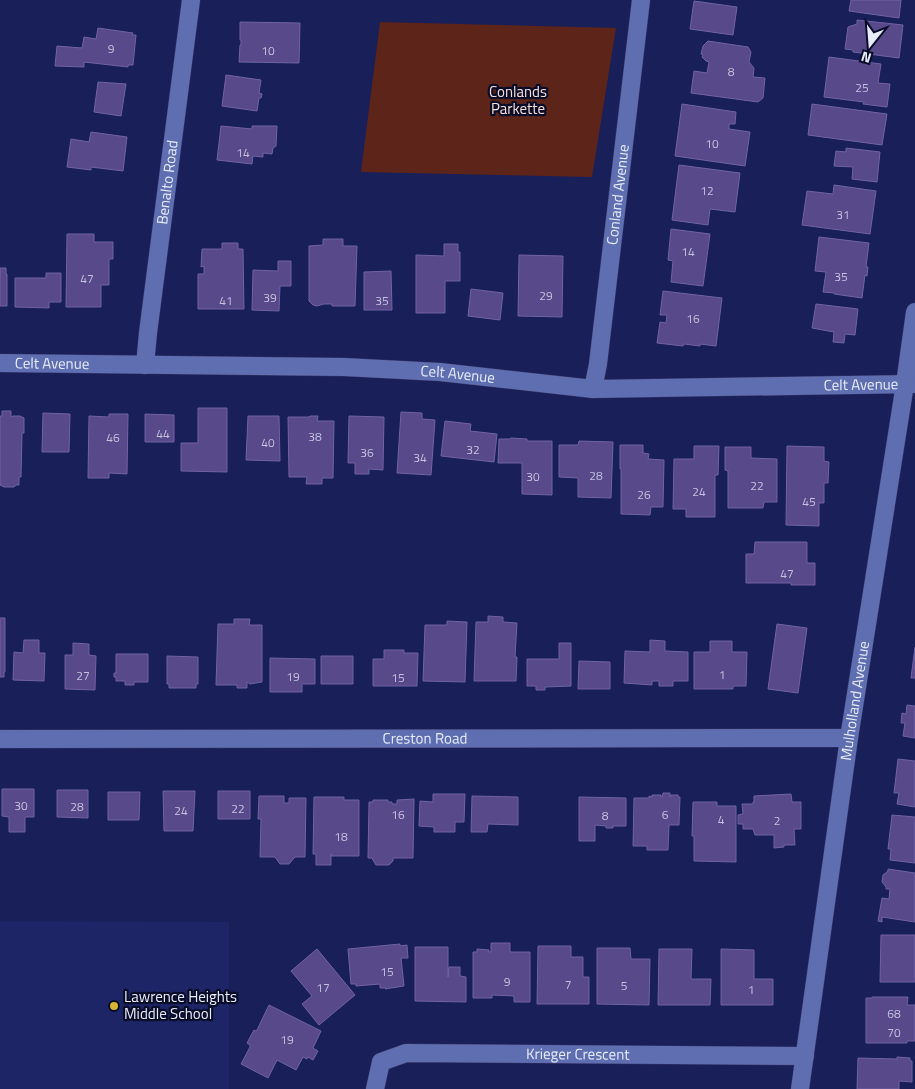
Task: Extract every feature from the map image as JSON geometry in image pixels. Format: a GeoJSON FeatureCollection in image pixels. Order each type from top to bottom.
{"type":"FeatureCollection","features":[{"type":"Feature","properties":{"kind":"street","name":"Benalto Road"},"geometry":{"type":"LineString","coordinates":[[146,365],[148,333],[190,0]]}},
{"type":"Feature","properties":{"kind":"street","name":"Conland Avenue"},"geometry":{"type":"LineString","coordinates":[[593,389],[598,364],[641,0]]}},
{"type":"Feature","properties":{"kind":"street","name":"Mulholland Avenue"},"geometry":{"type":"LineString","coordinates":[[800,1089],[849,738],[910,384],[915,312]]}},
{"type":"Feature","properties":{"kind":"street","name":"Celt Avenue"},"geometry":{"type":"LineString","coordinates":[[0,363],[344,367],[440,372],[593,389],[910,384]]}},
{"type":"Feature","properties":{"kind":"street","name":"Creston Road"},"geometry":{"type":"LineString","coordinates":[[0,739],[849,738]]}},
{"type":"Feature","properties":{"kind":"street","name":"Krieger Crescent"},"geometry":{"type":"LineString","coordinates":[[374,1089],[381,1062],[406,1053],[805,1056]]}},
{"type":"Feature","properties":{"kind":"shaded area","name":"Lawrence Heights Middle School"},"geometry":{"type":"Polygon","coordinates":[[[0,921],[229,922],[229,1089],[0,1089],[0,921]]]}},
{"type":"Feature","properties":{"kind":"green space","name":"Conlands Parkette"},"geometry":{"type":"Polygon","coordinates":[[[380,22],[616,28],[592,177],[361,172],[380,22]]]}},
{"type":"Feature","properties":{"kind":"building"},"geometry":{"type":"Polygon","coordinates":[[[851,0],[901,0],[899,18],[849,11],[851,0]]]}},
{"type":"Feature","properties":{"kind":"building"},"geometry":{"type":"Polygon","coordinates":[[[694,1],[737,7],[733,35],[690,29],[694,1]]]}},
{"type":"Feature","properties":{"kind":"building"},"geometry":{"type":"Polygon","coordinates":[[[857,20],[903,25],[899,58],[853,52],[853,50],[845,49],[848,27],[857,24],[857,20]]]}},
{"type":"Feature","properties":{"kind":"building"},"geometry":{"type":"Polygon","coordinates":[[[240,22],[300,23],[299,63],[239,62],[241,45],[240,22]]]}},
{"type":"Feature","properties":{"kind":"building"},"geometry":{"type":"Polygon","coordinates":[[[98,28],[136,35],[133,65],[128,65],[128,67],[84,62],[84,67],[55,66],[57,46],[82,48],[84,37],[96,39],[98,28]]]}},
{"type":"Feature","properties":{"kind":"building"},"geometry":{"type":"Polygon","coordinates":[[[708,41],[748,47],[751,52],[749,62],[754,68],[753,77],[765,78],[763,98],[758,102],[691,93],[694,71],[707,73],[709,62],[701,54],[703,46],[708,41]]]}},
{"type":"Feature","properties":{"kind":"building"},"geometry":{"type":"Polygon","coordinates":[[[829,57],[881,64],[878,83],[890,84],[887,107],[824,97],[829,57]]]}},
{"type":"Feature","properties":{"kind":"building"},"geometry":{"type":"Polygon","coordinates":[[[226,75],[261,80],[259,93],[262,94],[261,98],[259,98],[257,111],[222,106],[226,75]]]}},
{"type":"Feature","properties":{"kind":"building"},"geometry":{"type":"Polygon","coordinates":[[[98,82],[126,84],[121,116],[94,112],[98,82]]]}},
{"type":"Feature","properties":{"kind":"building"},"geometry":{"type":"Polygon","coordinates":[[[682,104],[736,112],[735,124],[729,124],[729,129],[750,132],[745,166],[675,156],[682,104]]]}},
{"type":"Feature","properties":{"kind":"building"},"geometry":{"type":"Polygon","coordinates":[[[812,104],[887,114],[882,145],[808,135],[812,104]]]}},
{"type":"Feature","properties":{"kind":"building"},"geometry":{"type":"Polygon","coordinates":[[[221,126],[252,129],[252,126],[277,126],[276,146],[273,148],[272,154],[263,153],[263,157],[253,156],[252,164],[217,160],[221,126]]]}},
{"type":"Feature","properties":{"kind":"building"},"geometry":{"type":"Polygon","coordinates":[[[91,132],[127,137],[123,171],[91,167],[91,170],[67,167],[71,139],[89,142],[91,132]]]}},
{"type":"Feature","properties":{"kind":"building"},"geometry":{"type":"Polygon","coordinates":[[[846,148],[880,152],[877,182],[852,179],[853,167],[834,166],[836,151],[846,152],[846,148]]]}},
{"type":"Feature","properties":{"kind":"building"},"geometry":{"type":"Polygon","coordinates":[[[679,165],[740,173],[735,212],[710,209],[708,225],[672,220],[679,165]]]}},
{"type":"Feature","properties":{"kind":"building"},"geometry":{"type":"Polygon","coordinates":[[[834,185],[876,191],[870,234],[802,225],[807,191],[833,194],[834,185]]]}},
{"type":"Feature","properties":{"kind":"building"},"geometry":{"type":"Polygon","coordinates":[[[671,229],[710,234],[703,286],[671,282],[673,261],[668,260],[671,229]]]}},
{"type":"Feature","properties":{"kind":"building"},"geometry":{"type":"Polygon","coordinates":[[[67,234],[94,234],[94,242],[113,242],[113,259],[109,259],[109,285],[101,285],[101,307],[66,307],[67,234]]]}},
{"type":"Feature","properties":{"kind":"building"},"geometry":{"type":"Polygon","coordinates":[[[819,237],[869,243],[866,267],[868,267],[867,276],[865,275],[862,298],[823,292],[826,272],[815,271],[819,237]]]}},
{"type":"Feature","properties":{"kind":"building"},"geometry":{"type":"Polygon","coordinates":[[[323,239],[343,239],[343,246],[357,246],[355,306],[324,304],[317,306],[309,301],[309,246],[323,245],[323,239]]]}},
{"type":"Feature","properties":{"kind":"building"},"geometry":{"type":"Polygon","coordinates":[[[222,243],[238,243],[238,249],[243,249],[244,309],[198,309],[198,274],[204,274],[204,266],[201,267],[202,249],[222,249],[222,243]]]}},
{"type":"Feature","properties":{"kind":"building"},"geometry":{"type":"Polygon","coordinates":[[[444,244],[458,244],[458,252],[460,252],[460,281],[445,281],[445,313],[416,313],[416,255],[444,256],[444,244]]]}},
{"type":"Feature","properties":{"kind":"building"},"geometry":{"type":"Polygon","coordinates":[[[519,255],[563,256],[562,317],[518,316],[519,255]]]}},
{"type":"Feature","properties":{"kind":"building"},"geometry":{"type":"Polygon","coordinates":[[[278,261],[291,261],[291,286],[280,286],[279,311],[252,310],[253,270],[278,271],[278,261]]]}},
{"type":"Feature","properties":{"kind":"building"},"geometry":{"type":"Polygon","coordinates":[[[0,268],[6,268],[7,306],[0,306],[0,268]]]}},
{"type":"Feature","properties":{"kind":"building"},"geometry":{"type":"Polygon","coordinates":[[[391,271],[392,310],[364,310],[364,272],[391,271]]]}},
{"type":"Feature","properties":{"kind":"building"},"geometry":{"type":"Polygon","coordinates":[[[46,273],[61,273],[61,302],[49,302],[49,308],[15,307],[15,278],[46,278],[46,273]]]}},
{"type":"Feature","properties":{"kind":"building"},"geometry":{"type":"Polygon","coordinates":[[[471,289],[503,293],[500,320],[468,316],[471,289]]]}},
{"type":"Feature","properties":{"kind":"building"},"geometry":{"type":"Polygon","coordinates":[[[663,291],[722,298],[716,346],[684,344],[683,346],[657,343],[660,322],[666,323],[667,315],[660,315],[663,291]]]}},
{"type":"Feature","properties":{"kind":"building"},"geometry":{"type":"Polygon","coordinates":[[[816,304],[858,309],[855,335],[845,334],[844,343],[833,342],[834,332],[812,328],[816,304]]]}},
{"type":"Feature","properties":{"kind":"building"},"geometry":{"type":"Polygon","coordinates":[[[198,408],[227,408],[227,472],[181,471],[181,443],[198,443],[198,408]]]}},
{"type":"Feature","properties":{"kind":"building"},"geometry":{"type":"Polygon","coordinates":[[[2,411],[11,411],[11,417],[20,416],[24,418],[21,477],[19,477],[19,485],[14,487],[0,485],[0,416],[2,416],[2,411]]]}},
{"type":"Feature","properties":{"kind":"building"},"geometry":{"type":"Polygon","coordinates":[[[401,412],[422,413],[422,419],[435,420],[431,475],[397,473],[401,412]]]}},
{"type":"Feature","properties":{"kind":"building"},"geometry":{"type":"Polygon","coordinates":[[[43,413],[70,414],[69,452],[42,452],[43,413]]]}},
{"type":"Feature","properties":{"kind":"building"},"geometry":{"type":"Polygon","coordinates":[[[109,414],[128,414],[127,474],[109,473],[109,478],[88,478],[89,416],[109,417],[109,414]]]}},
{"type":"Feature","properties":{"kind":"building"},"geometry":{"type":"Polygon","coordinates":[[[145,414],[174,415],[174,442],[145,442],[145,414]]]}},
{"type":"Feature","properties":{"kind":"building"},"geometry":{"type":"Polygon","coordinates":[[[248,416],[279,416],[280,461],[246,460],[248,416]]]}},
{"type":"Feature","properties":{"kind":"building"},"geometry":{"type":"Polygon","coordinates":[[[318,416],[317,421],[334,421],[333,478],[322,478],[322,484],[306,484],[307,477],[289,477],[288,417],[318,416]]]}},
{"type":"Feature","properties":{"kind":"building"},"geometry":{"type":"Polygon","coordinates":[[[349,416],[384,417],[383,470],[369,469],[369,474],[355,474],[355,463],[348,463],[349,416]]]}},
{"type":"Feature","properties":{"kind":"building"},"geometry":{"type":"Polygon","coordinates":[[[445,421],[471,424],[470,431],[497,434],[494,462],[441,456],[445,421]]]}},
{"type":"Feature","properties":{"kind":"building"},"geometry":{"type":"Polygon","coordinates":[[[499,439],[527,439],[527,441],[552,441],[552,495],[522,494],[522,463],[498,463],[499,439]]]}},
{"type":"Feature","properties":{"kind":"building"},"geometry":{"type":"Polygon","coordinates":[[[579,441],[613,442],[611,498],[578,497],[578,478],[559,477],[559,445],[578,445],[579,441]]]}},
{"type":"Feature","properties":{"kind":"building"},"geometry":{"type":"Polygon","coordinates":[[[620,445],[643,445],[643,453],[649,454],[648,459],[664,460],[663,507],[651,507],[650,515],[621,514],[620,445]]]}},
{"type":"Feature","properties":{"kind":"building"},"geometry":{"type":"Polygon","coordinates":[[[694,446],[719,446],[718,475],[715,475],[715,517],[686,517],[686,509],[673,509],[674,459],[694,459],[694,446]]]}},
{"type":"Feature","properties":{"kind":"building"},"geometry":{"type":"Polygon","coordinates":[[[787,446],[824,447],[824,461],[829,462],[828,483],[824,483],[824,503],[819,503],[819,526],[786,525],[787,446]]]}},
{"type":"Feature","properties":{"kind":"building"},"geometry":{"type":"Polygon","coordinates":[[[725,447],[751,447],[751,458],[777,459],[777,502],[764,502],[763,508],[728,508],[728,471],[725,470],[725,447]]]}},
{"type":"Feature","properties":{"kind":"building"},"geometry":{"type":"Polygon","coordinates":[[[755,542],[807,542],[807,563],[815,563],[815,585],[746,583],[746,554],[754,554],[755,542]]]}},
{"type":"Feature","properties":{"kind":"building"},"geometry":{"type":"Polygon","coordinates":[[[488,616],[503,617],[503,622],[517,623],[516,681],[474,681],[476,622],[488,622],[488,616]]]}},
{"type":"Feature","properties":{"kind":"building"},"geometry":{"type":"Polygon","coordinates":[[[0,618],[5,618],[4,677],[0,677],[0,618]]]}},
{"type":"Feature","properties":{"kind":"building"},"geometry":{"type":"Polygon","coordinates":[[[234,619],[250,619],[249,625],[262,625],[262,682],[250,684],[247,682],[247,688],[237,688],[237,685],[216,685],[218,624],[234,624],[234,619]]]}},
{"type":"Feature","properties":{"kind":"building"},"geometry":{"type":"Polygon","coordinates":[[[447,621],[467,622],[465,682],[423,681],[425,625],[447,625],[447,621]]]}},
{"type":"Feature","properties":{"kind":"building"},"geometry":{"type":"Polygon","coordinates":[[[777,624],[807,628],[798,693],[768,689],[777,624]]]}},
{"type":"Feature","properties":{"kind":"building"},"geometry":{"type":"Polygon","coordinates":[[[24,640],[39,640],[39,653],[45,653],[44,681],[13,680],[14,652],[23,653],[24,640]]]}},
{"type":"Feature","properties":{"kind":"building"},"geometry":{"type":"Polygon","coordinates":[[[650,640],[665,641],[665,651],[688,652],[688,681],[673,681],[673,686],[659,686],[659,681],[652,681],[652,685],[624,683],[625,651],[650,652],[650,640]]]}},
{"type":"Feature","properties":{"kind":"building"},"geometry":{"type":"Polygon","coordinates":[[[710,641],[732,641],[732,652],[747,652],[746,686],[733,686],[733,689],[694,689],[694,652],[710,652],[710,641]]]}},
{"type":"Feature","properties":{"kind":"building"},"geometry":{"type":"Polygon","coordinates":[[[73,643],[89,644],[89,655],[96,656],[95,690],[65,689],[65,655],[73,655],[73,643]]]}},
{"type":"Feature","properties":{"kind":"building"},"geometry":{"type":"Polygon","coordinates":[[[559,643],[571,643],[571,686],[545,687],[545,690],[536,690],[536,686],[527,686],[527,659],[559,659],[559,643]]]}},
{"type":"Feature","properties":{"kind":"building"},"geometry":{"type":"Polygon","coordinates":[[[915,647],[915,678],[911,678],[915,647]]]}},
{"type":"Feature","properties":{"kind":"building"},"geometry":{"type":"Polygon","coordinates":[[[384,650],[404,650],[404,653],[418,653],[417,686],[373,686],[373,659],[384,659],[384,650]]]}},
{"type":"Feature","properties":{"kind":"building"},"geometry":{"type":"Polygon","coordinates":[[[116,654],[148,654],[148,682],[134,682],[134,685],[125,685],[125,681],[116,681],[114,673],[116,673],[116,654]]]}},
{"type":"Feature","properties":{"kind":"building"},"geometry":{"type":"Polygon","coordinates":[[[167,656],[198,657],[198,684],[196,684],[196,688],[169,688],[169,684],[167,684],[167,656]]]}},
{"type":"Feature","properties":{"kind":"building"},"geometry":{"type":"Polygon","coordinates":[[[321,656],[353,656],[353,684],[321,684],[321,656]]]}},
{"type":"Feature","properties":{"kind":"building"},"geometry":{"type":"Polygon","coordinates":[[[270,658],[315,659],[315,684],[302,684],[302,692],[270,692],[270,658]]]}},
{"type":"Feature","properties":{"kind":"building"},"geometry":{"type":"Polygon","coordinates":[[[579,661],[610,662],[610,689],[578,689],[579,661]]]}},
{"type":"Feature","properties":{"kind":"building"},"geometry":{"type":"Polygon","coordinates":[[[907,705],[915,706],[915,738],[903,736],[905,723],[901,723],[902,713],[906,714],[907,705]]]}},
{"type":"Feature","properties":{"kind":"building"},"geometry":{"type":"Polygon","coordinates":[[[898,759],[915,761],[915,807],[897,804],[899,793],[894,793],[898,759]]]}},
{"type":"Feature","properties":{"kind":"building"},"geometry":{"type":"Polygon","coordinates":[[[2,789],[34,789],[34,817],[25,817],[25,832],[9,832],[9,817],[2,816],[2,789]]]}},
{"type":"Feature","properties":{"kind":"building"},"geometry":{"type":"Polygon","coordinates":[[[57,790],[88,790],[88,818],[57,817],[57,790]]]}},
{"type":"Feature","properties":{"kind":"building"},"geometry":{"type":"Polygon","coordinates":[[[163,791],[195,791],[193,831],[164,831],[163,791]]]}},
{"type":"Feature","properties":{"kind":"building"},"geometry":{"type":"Polygon","coordinates":[[[218,791],[250,791],[250,819],[218,819],[218,791]]]}},
{"type":"Feature","properties":{"kind":"building"},"geometry":{"type":"Polygon","coordinates":[[[108,792],[140,792],[139,820],[108,820],[108,792]]]}},
{"type":"Feature","properties":{"kind":"building"},"geometry":{"type":"Polygon","coordinates":[[[663,793],[670,793],[670,797],[671,795],[678,795],[680,797],[679,825],[669,825],[668,850],[647,850],[647,846],[633,846],[634,798],[649,798],[652,795],[661,795],[662,797],[663,793]]]}},
{"type":"Feature","properties":{"kind":"building"},"geometry":{"type":"Polygon","coordinates":[[[433,794],[465,794],[464,822],[455,822],[455,832],[434,832],[434,827],[419,826],[420,801],[433,802],[433,794]]]}},
{"type":"Feature","properties":{"kind":"building"},"geometry":{"type":"Polygon","coordinates":[[[791,794],[792,802],[801,802],[801,829],[794,829],[795,845],[784,845],[784,847],[774,848],[774,835],[755,835],[753,829],[743,829],[743,824],[738,824],[738,815],[743,814],[742,804],[753,804],[754,796],[791,794]]]}},
{"type":"Feature","properties":{"kind":"building"},"geometry":{"type":"Polygon","coordinates":[[[259,796],[284,796],[284,803],[289,803],[289,798],[306,798],[305,857],[295,857],[289,864],[280,864],[275,857],[260,857],[261,819],[258,819],[259,796]]]}},
{"type":"Feature","properties":{"kind":"building"},"geometry":{"type":"Polygon","coordinates":[[[472,796],[518,797],[518,825],[488,824],[487,832],[471,832],[472,796]]]}},
{"type":"Feature","properties":{"kind":"building"},"geometry":{"type":"Polygon","coordinates":[[[314,797],[344,797],[344,800],[359,800],[359,856],[331,856],[331,865],[316,865],[316,854],[313,854],[314,797]]]}},
{"type":"Feature","properties":{"kind":"building"},"geometry":{"type":"Polygon","coordinates":[[[579,797],[626,798],[626,826],[606,828],[606,826],[595,825],[595,841],[579,841],[579,797]]]}},
{"type":"Feature","properties":{"kind":"building"},"geometry":{"type":"Polygon","coordinates":[[[414,799],[413,858],[393,858],[389,865],[376,865],[372,858],[368,858],[369,802],[373,802],[373,800],[388,800],[392,804],[397,804],[397,800],[414,799]]]}},
{"type":"Feature","properties":{"kind":"building"},"geometry":{"type":"Polygon","coordinates":[[[693,802],[717,802],[717,806],[736,806],[736,862],[694,861],[694,836],[692,836],[693,802]]]}},
{"type":"Feature","properties":{"kind":"building"},"geometry":{"type":"Polygon","coordinates":[[[892,815],[915,817],[915,863],[890,860],[891,849],[888,849],[892,815]]]}},
{"type":"Feature","properties":{"kind":"building"},"geometry":{"type":"Polygon","coordinates":[[[888,869],[915,873],[915,922],[882,917],[882,922],[878,921],[882,898],[889,899],[890,889],[886,889],[882,882],[883,875],[888,869]]]}},
{"type":"Feature","properties":{"kind":"building"},"geometry":{"type":"Polygon","coordinates":[[[881,935],[915,935],[915,982],[880,982],[881,935]]]}},
{"type":"Feature","properties":{"kind":"building"},"geometry":{"type":"Polygon","coordinates":[[[491,943],[510,943],[510,952],[530,952],[530,1002],[514,1002],[514,996],[492,995],[492,998],[473,998],[473,952],[477,952],[477,949],[489,950],[491,952],[491,943]]]}},
{"type":"Feature","properties":{"kind":"building"},"geometry":{"type":"Polygon","coordinates":[[[400,944],[400,946],[407,945],[408,958],[401,958],[404,986],[385,989],[380,988],[380,984],[356,986],[356,984],[351,984],[348,949],[400,944]]]}},
{"type":"Feature","properties":{"kind":"building"},"geometry":{"type":"Polygon","coordinates":[[[538,946],[571,946],[571,957],[583,957],[583,977],[589,977],[589,1004],[537,1004],[538,946]]]}},
{"type":"Feature","properties":{"kind":"building"},"geometry":{"type":"Polygon","coordinates":[[[415,947],[448,947],[448,977],[449,967],[460,967],[460,976],[466,977],[466,1002],[415,1001],[415,947]]]}},
{"type":"Feature","properties":{"kind":"building"},"geometry":{"type":"Polygon","coordinates":[[[597,948],[630,948],[631,959],[650,959],[649,1005],[597,1004],[597,948]]]}},
{"type":"Feature","properties":{"kind":"building"},"geometry":{"type":"Polygon","coordinates":[[[317,949],[355,995],[319,1025],[302,1004],[312,996],[291,971],[317,949]]]}},
{"type":"Feature","properties":{"kind":"building"},"geometry":{"type":"Polygon","coordinates":[[[659,949],[692,949],[691,979],[711,979],[710,1005],[658,1005],[659,949]]]}},
{"type":"Feature","properties":{"kind":"building"},"geometry":{"type":"Polygon","coordinates":[[[721,949],[754,950],[754,979],[773,979],[773,1005],[721,1005],[721,949]]]}},
{"type":"Feature","properties":{"kind":"building"},"geometry":{"type":"Polygon","coordinates":[[[908,997],[907,1005],[915,1005],[915,1041],[907,1041],[907,1043],[866,1043],[866,998],[908,997]]]}},
{"type":"Feature","properties":{"kind":"building"},"geometry":{"type":"Polygon","coordinates":[[[269,1005],[321,1031],[313,1048],[318,1051],[313,1060],[303,1057],[296,1070],[277,1060],[268,1078],[241,1064],[250,1047],[247,1043],[254,1030],[257,1030],[269,1005]]]}},
{"type":"Feature","properties":{"kind":"building"},"geometry":{"type":"Polygon","coordinates":[[[897,1057],[910,1058],[910,1061],[912,1061],[912,1082],[899,1081],[899,1089],[857,1089],[858,1058],[897,1059],[897,1057]]]}},
{"type":"Feature","properties":{"kind":"place","name":"Lawrence Heights Middle School"},"geometry":{"type":"Point","coordinates":[114,1006]}}]}
